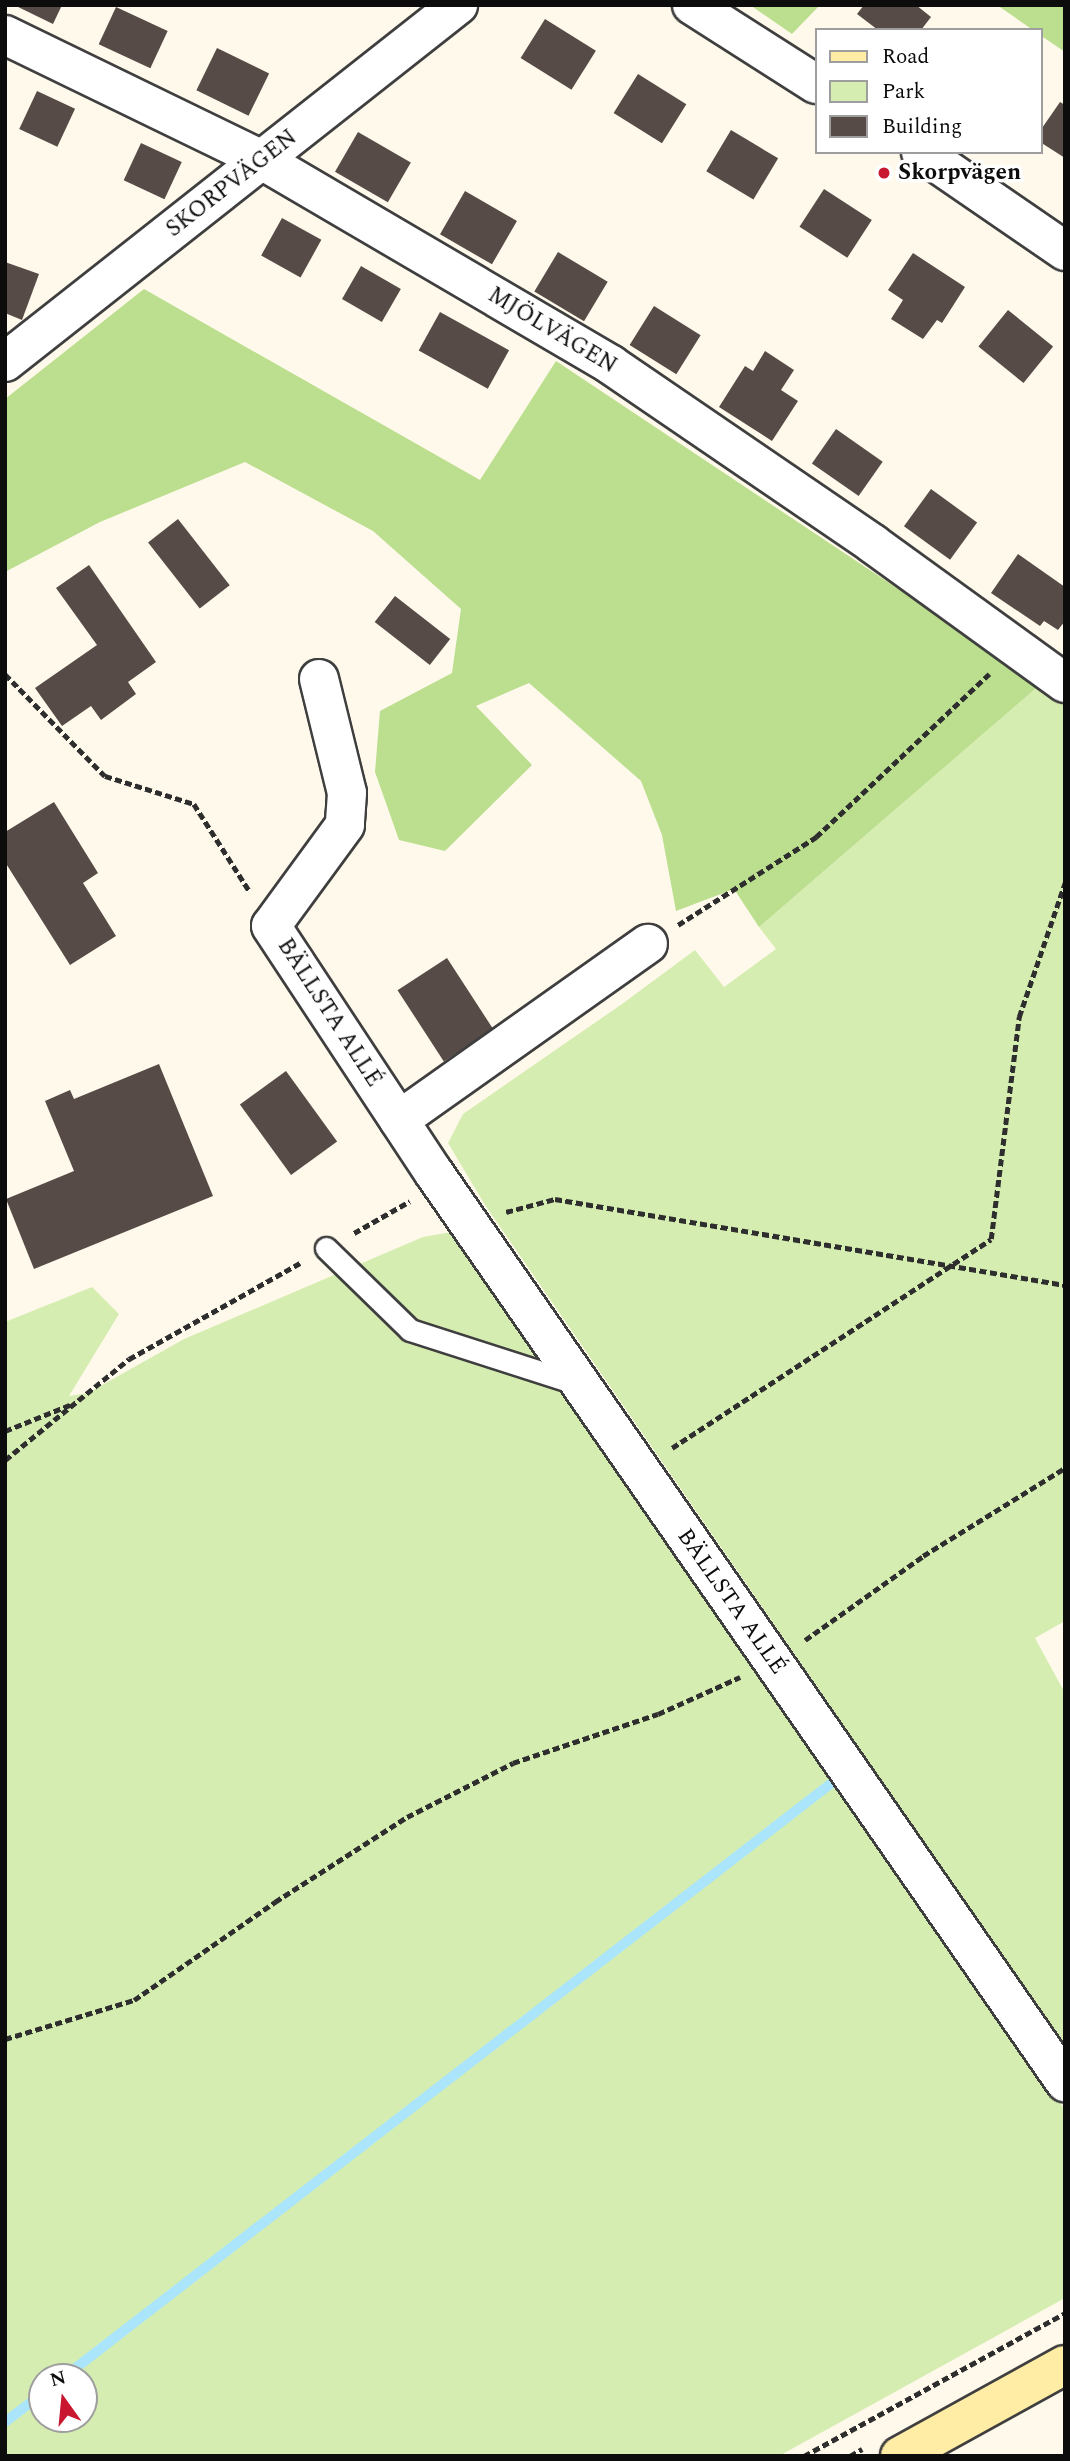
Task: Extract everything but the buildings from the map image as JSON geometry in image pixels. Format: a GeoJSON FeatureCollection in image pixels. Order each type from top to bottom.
{"type":"FeatureCollection","features":[{"type":"Feature","properties":{"kind":"street","name":"SKORPVÄGEN"},"geometry":{"type":"LineString","coordinates":[[6,360],[458,5]]}},
{"type":"Feature","properties":{"kind":"street"},"geometry":{"type":"LineString","coordinates":[[692,5],[814,83]]}},
{"type":"Feature","properties":{"kind":"street","name":"MJÖLVÄGEN"},"geometry":{"type":"LineString","coordinates":[[5,35],[262,160],[611,365],[741,452],[1018,646],[1065,683]]}},
{"type":"Feature","properties":{"kind":"street"},"geometry":{"type":"LineString","coordinates":[[924,154],[1065,251]]}},
{"type":"Feature","properties":{"kind":"street","name":"BÄLLSTA ALLÉ"},"geometry":{"type":"LineString","coordinates":[[319,678],[347,793],[345,825],[271,926],[441,1184],[1065,2082]]}},
{"type":"Feature","properties":{"kind":"street"},"geometry":{"type":"LineString","coordinates":[[399,1120],[648,944]]}},
{"type":"Feature","properties":{"kind":"street"},"geometry":{"type":"LineString","coordinates":[[900,2456],[1065,2365]]}},
{"type":"Feature","properties":{"kind":"lane"},"geometry":{"type":"LineString","coordinates":[[326,1248],[410,1330],[580,1384]]}},
{"type":"Feature","properties":{"kind":"path"},"geometry":{"type":"LineString","coordinates":[[648,944],[816,837],[1018,646]]}},
{"type":"Feature","properties":{"kind":"path"},"geometry":{"type":"LineString","coordinates":[[5,674],[104,776],[194,804],[271,926]]}},
{"type":"Feature","properties":{"kind":"path"},"geometry":{"type":"LineString","coordinates":[[639,1470],[991,1239],[1019,1017],[1065,883]]}},
{"type":"Feature","properties":{"kind":"path"},"geometry":{"type":"LineString","coordinates":[[5,1460],[129,1359],[441,1184]]}},
{"type":"Feature","properties":{"kind":"path"},"geometry":{"type":"LineString","coordinates":[[468,1222],[555,1199],[1065,1284]]}},
{"type":"Feature","properties":{"kind":"path"},"geometry":{"type":"LineString","coordinates":[[5,1431],[78,1401]]}},
{"type":"Feature","properties":{"kind":"path"},"geometry":{"type":"LineString","coordinates":[[5,2039],[134,2000],[275,1902],[407,1817],[513,1763],[658,1714],[773,1662],[923,1556],[1065,1468]]}},
{"type":"Feature","properties":{"kind":"path"},"geometry":{"type":"LineString","coordinates":[[804,2456],[1065,2313]]}},
{"type":"Feature","properties":{"kind":"green space"},"geometry":{"type":"Polygon","coordinates":[[[750,5],[820,5],[792,34],[750,5]]]}},
{"type":"Feature","properties":{"kind":"green space"},"geometry":{"type":"Polygon","coordinates":[[[997,5],[1065,5],[1065,52],[1042,36],[1042,28],[1030,28],[997,5]]]}},
{"type":"Feature","properties":{"kind":"green space"},"geometry":{"type":"Polygon","coordinates":[[[144,289],[480,480],[556,361],[1041,684],[759,927],[734,889],[676,911],[662,835],[641,781],[529,683],[476,706],[532,765],[445,851],[399,840],[375,772],[380,711],[452,673],[461,609],[373,531],[245,462],[100,522],[5,572],[5,399],[144,289]]]}},
{"type":"Feature","properties":{"kind":"green space"},"geometry":{"type":"Polygon","coordinates":[[[1041,684],[1065,703],[1065,1621],[1035,1638],[1065,1693],[1065,2046],[485,1205],[448,1143],[463,1114],[695,950],[724,987],[776,949],[759,927],[1041,684]]]}},
{"type":"Feature","properties":{"kind":"green space"},"geometry":{"type":"Polygon","coordinates":[[[457,1231],[489,1261],[1065,2110],[1065,2298],[779,2456],[5,2456],[5,1322],[92,1287],[119,1314],[69,1396],[88,1393],[184,1339],[423,1237],[457,1231]]]}},
{"type":"Feature","properties":{"kind":"waterway"},"geometry":{"type":"LineString","coordinates":[[82,2363],[842,1775]]}},
{"type":"Feature","properties":{"kind":"waterway"},"geometry":{"type":"LineString","coordinates":[[5,2422],[28,2405]]}},
{"type":"Feature","properties":{"kind":"place","name":"Skorpvägen"},"geometry":{"type":"Point","coordinates":[884,173]}}]}
